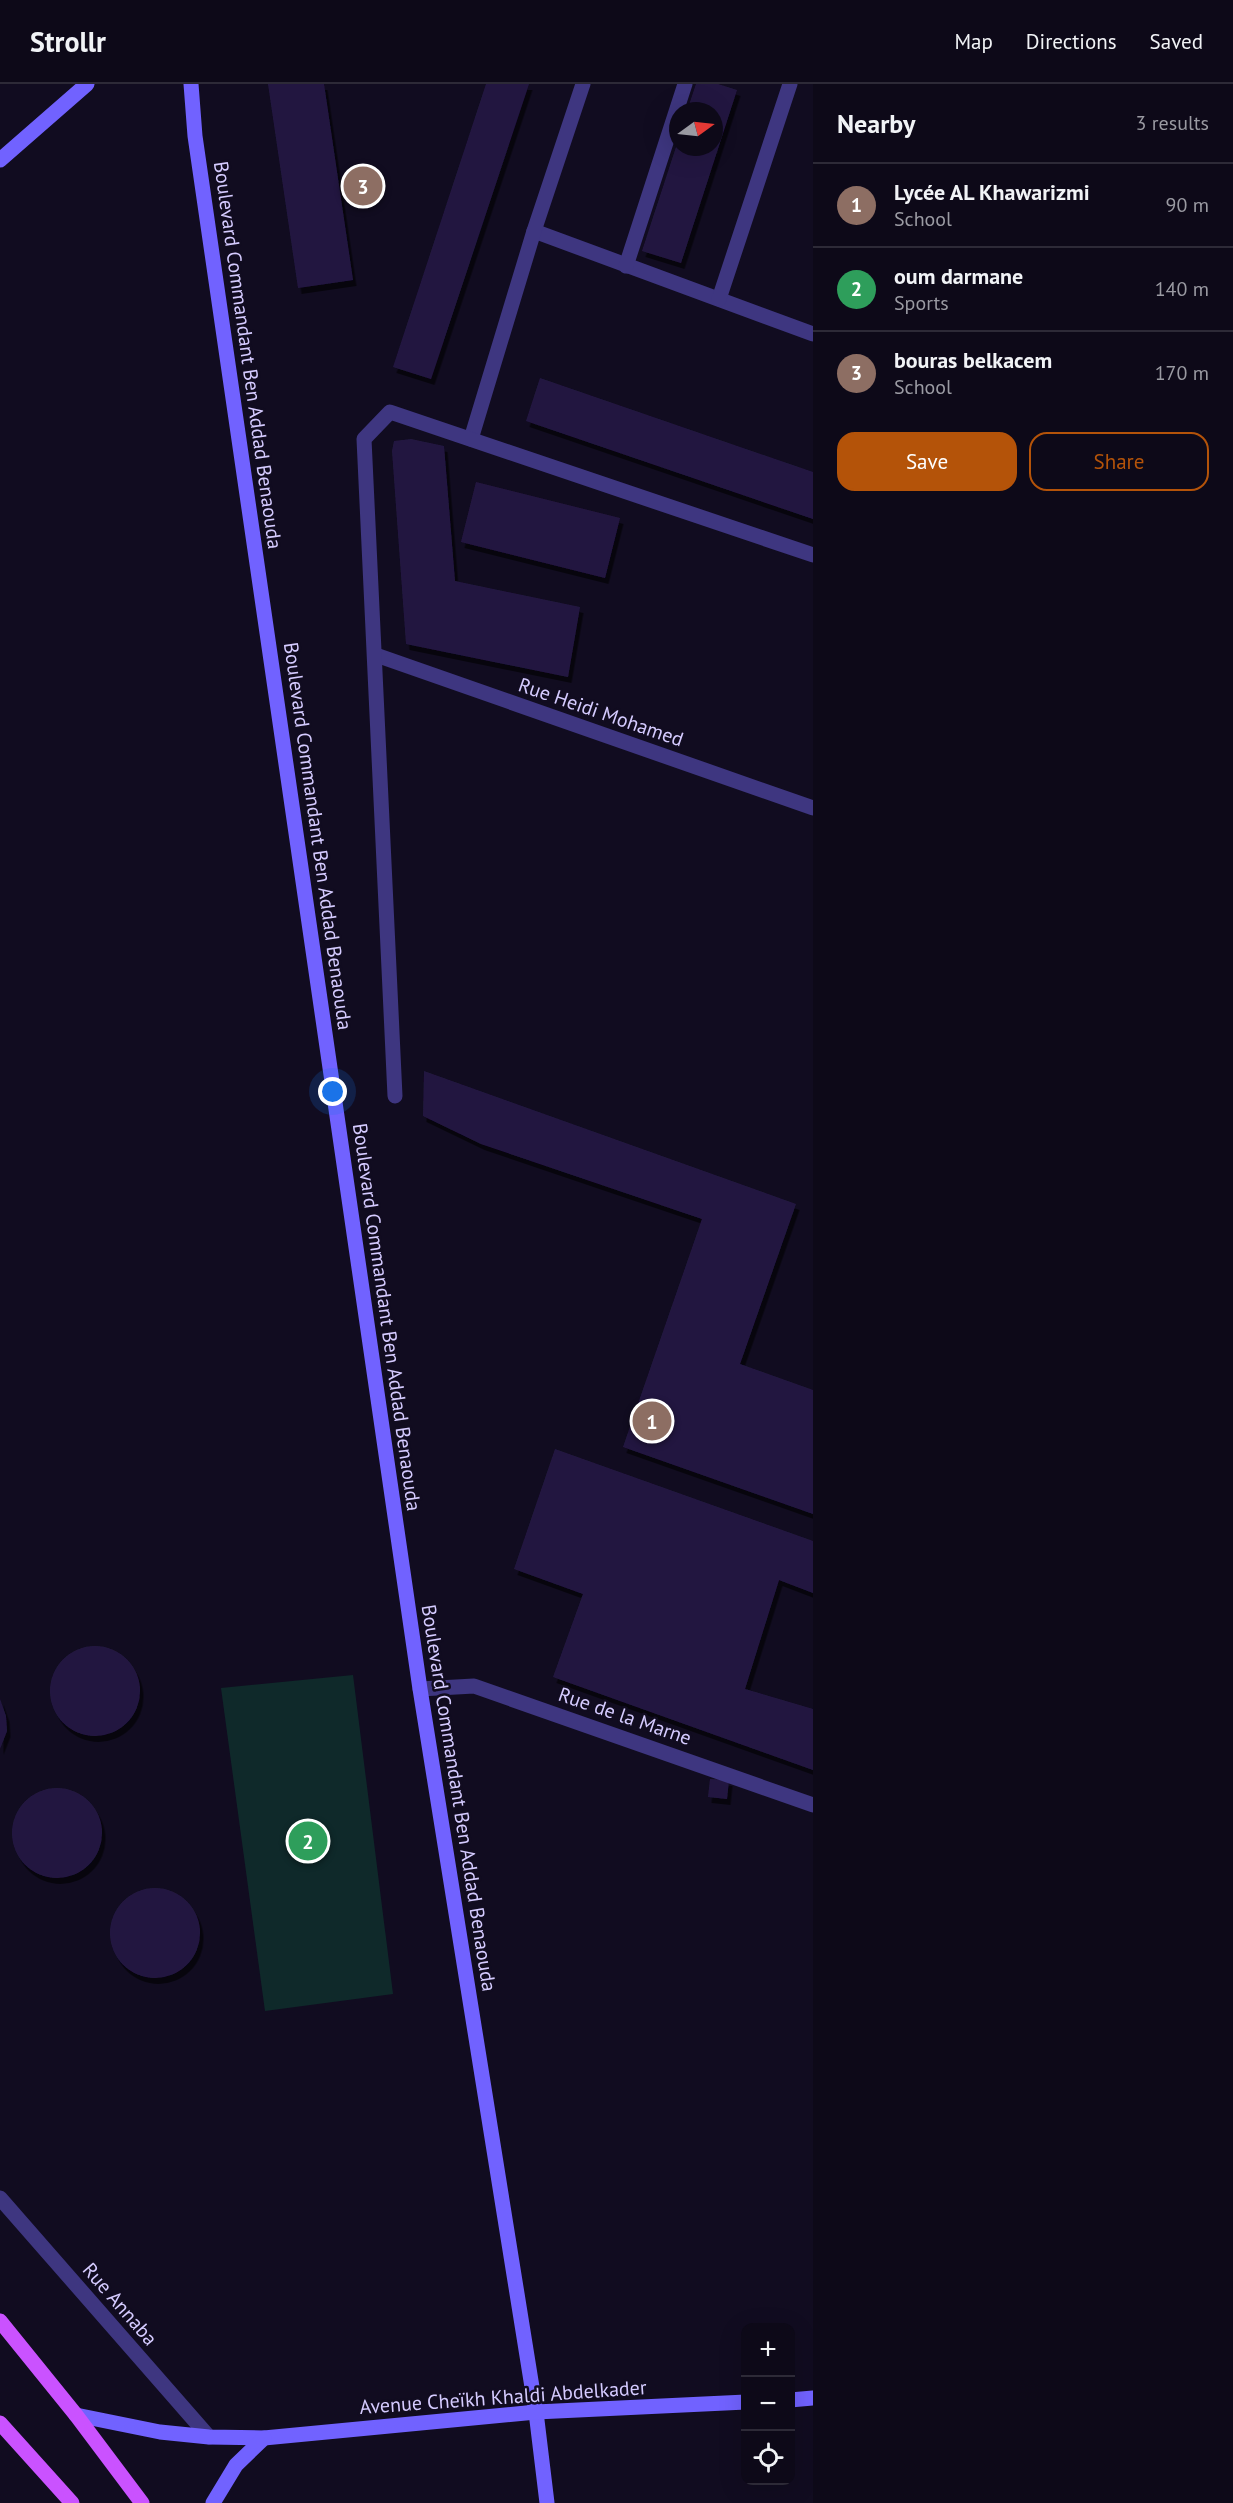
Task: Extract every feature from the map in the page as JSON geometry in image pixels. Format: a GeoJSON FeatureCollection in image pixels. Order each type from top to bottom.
{"type":"FeatureCollection","features":[{"type":"Feature","properties":{"kind":"main road"},"geometry":{"type":"LineString","coordinates":[[0,2321],[76,2415],[142,2503]]}},
{"type":"Feature","properties":{"kind":"main road"},"geometry":{"type":"LineString","coordinates":[[0,2423],[72,2503]]}},
{"type":"Feature","properties":{"kind":"street"},"geometry":{"type":"LineString","coordinates":[[0,160],[87,84]]}},
{"type":"Feature","properties":{"kind":"street","name":"Boulevard Commandant Ben Addad Benaouda"},"geometry":{"type":"LineString","coordinates":[[191,84],[195,136],[420,1689],[536,2412],[547,2503]]}},
{"type":"Feature","properties":{"kind":"street"},"geometry":{"type":"LineString","coordinates":[[471,439],[534,231],[583,84]]}},
{"type":"Feature","properties":{"kind":"street"},"geometry":{"type":"LineString","coordinates":[[626,266],[685,84]]}},
{"type":"Feature","properties":{"kind":"street"},"geometry":{"type":"LineString","coordinates":[[719,299],[790,84]]}},
{"type":"Feature","properties":{"kind":"street"},"geometry":{"type":"LineString","coordinates":[[534,231],[813,334]]}},
{"type":"Feature","properties":{"kind":"street"},"geometry":{"type":"LineString","coordinates":[[395,1096],[376,655],[364,439],[390,412],[813,555]]}},
{"type":"Feature","properties":{"kind":"street","name":"Rue Heidi Mohamed"},"geometry":{"type":"LineString","coordinates":[[376,655],[813,808]]}},
{"type":"Feature","properties":{"kind":"street","name":"Rue de la Marne"},"geometry":{"type":"LineString","coordinates":[[420,1689],[474,1686],[813,1804]]}},
{"type":"Feature","properties":{"kind":"street","name":"Rue Annaba"},"geometry":{"type":"LineString","coordinates":[[0,2198],[209,2437]]}},
{"type":"Feature","properties":{"kind":"street"},"geometry":{"type":"LineString","coordinates":[[795,2400],[813,2398]]}},
{"type":"Feature","properties":{"kind":"street","name":"Avenue Cheïkh Khaldi Abdelkader"},"geometry":{"type":"LineString","coordinates":[[76,2415],[160,2432],[209,2437],[264,2438],[536,2412],[741,2402]]}},
{"type":"Feature","properties":{"kind":"street"},"geometry":{"type":"LineString","coordinates":[[213,2503],[236,2465],[264,2438]]}},
{"type":"Feature","properties":{"kind":"green space"},"geometry":{"type":"Polygon","coordinates":[[[353,1675],[393,1994],[265,2011],[221,1688],[353,1675]]]}},
{"type":"Feature","properties":{"kind":"building"},"geometry":{"type":"Polygon","coordinates":[[[268,84],[324,84],[353,280],[298,288],[268,84]]]}},
{"type":"Feature","properties":{"kind":"building"},"geometry":{"type":"Polygon","coordinates":[[[486,84],[529,84],[431,379],[393,367],[486,84]]]}},
{"type":"Feature","properties":{"kind":"building"},"geometry":{"type":"Polygon","coordinates":[[[696,84],[718,84],[737,90],[723,133],[723,102],[690,102],[696,84]]]}},
{"type":"Feature","properties":{"kind":"building"},"geometry":{"type":"Polygon","coordinates":[[[673,156],[716,156],[681,263],[642,251],[673,156]]]}},
{"type":"Feature","properties":{"kind":"building"},"geometry":{"type":"Polygon","coordinates":[[[540,378],[813,472],[813,519],[526,421],[540,378]]]}},
{"type":"Feature","properties":{"kind":"building"},"geometry":{"type":"Polygon","coordinates":[[[411,439],[444,446],[455,581],[580,607],[568,677],[406,644],[392,451],[394,441],[411,439]]]}},
{"type":"Feature","properties":{"kind":"building"},"geometry":{"type":"Polygon","coordinates":[[[476,482],[620,518],[605,578],[461,542],[476,482]]]}},
{"type":"Feature","properties":{"kind":"building"},"geometry":{"type":"Polygon","coordinates":[[[424,1071],[796,1204],[740,1364],[813,1390],[813,1514],[623,1447],[702,1219],[481,1144],[423,1116],[424,1071]]]}},
{"type":"Feature","properties":{"kind":"building"},"geometry":{"type":"Polygon","coordinates":[[[555,1449],[813,1541],[813,1593],[779,1580],[745,1689],[813,1709],[813,1770],[553,1677],[583,1594],[514,1569],[555,1449]]]}},
{"type":"Feature","properties":{"kind":"building"},"geometry":{"type":"Polygon","coordinates":[[[95,1646],[112,1649],[127,1659],[137,1674],[140,1691],[137,1708],[127,1723],[112,1733],[95,1736],[78,1733],[63,1723],[53,1708],[50,1691],[53,1674],[63,1659],[78,1649],[95,1646]]]}},
{"type":"Feature","properties":{"kind":"building"},"geometry":{"type":"Polygon","coordinates":[[[0,1699],[6,1716],[7,1731],[0,1749],[0,1699]]]}},
{"type":"Feature","properties":{"kind":"building"},"geometry":{"type":"Polygon","coordinates":[[[710,1779],[729,1780],[727,1799],[708,1797],[710,1779]]]}},
{"type":"Feature","properties":{"kind":"building"},"geometry":{"type":"Polygon","coordinates":[[[57,1788],[74,1791],[89,1801],[99,1816],[102,1833],[99,1850],[89,1865],[74,1875],[57,1878],[40,1875],[25,1865],[15,1850],[12,1833],[15,1816],[25,1801],[40,1791],[57,1788]]]}},
{"type":"Feature","properties":{"kind":"building"},"geometry":{"type":"Polygon","coordinates":[[[155,1888],[172,1891],[187,1901],[197,1916],[200,1933],[197,1950],[187,1965],[172,1975],[155,1978],[138,1975],[123,1965],[113,1950],[110,1933],[113,1916],[123,1901],[138,1891],[155,1888]]]}},
{"type":"Feature","properties":{"kind":"place","name":"bouras belkacem"},"geometry":{"type":"Point","coordinates":[363,186]}},
{"type":"Feature","properties":{"kind":"place","name":"Lycée AL Khawarizmi"},"geometry":{"type":"Point","coordinates":[652,1421]}},
{"type":"Feature","properties":{"kind":"place","name":"oum darmane"},"geometry":{"type":"Point","coordinates":[308,1841]}}]}
